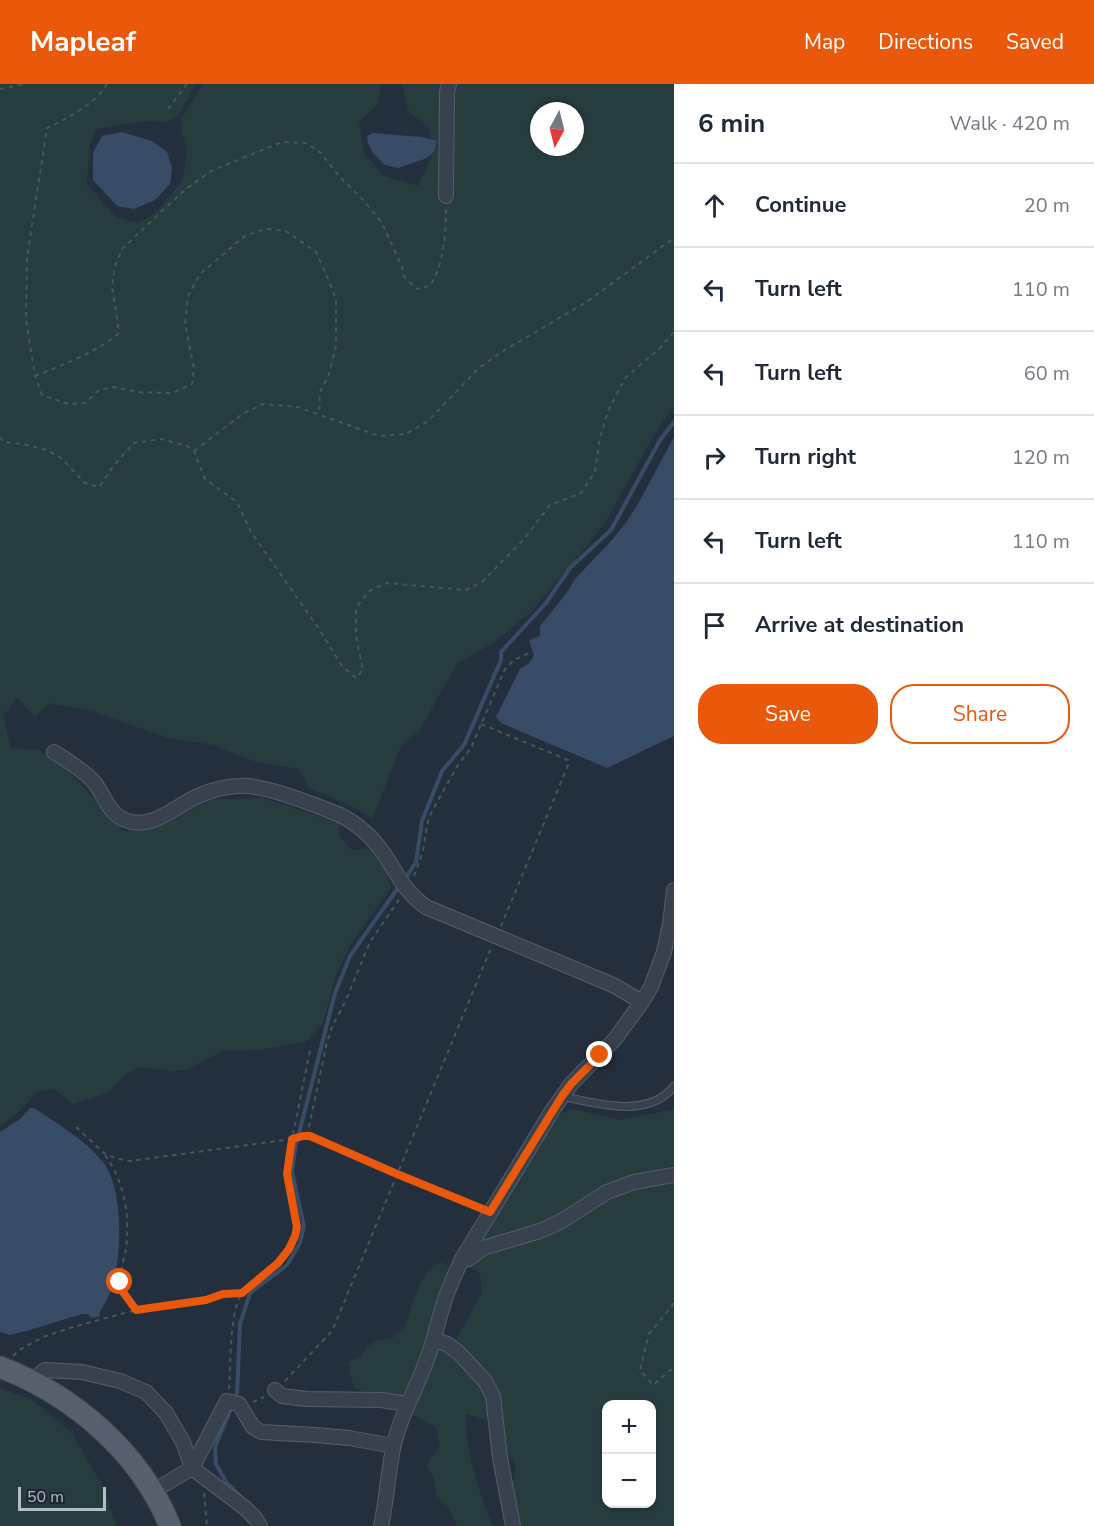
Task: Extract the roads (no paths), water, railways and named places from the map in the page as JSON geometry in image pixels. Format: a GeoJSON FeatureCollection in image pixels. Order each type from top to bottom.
{"type":"FeatureCollection","features":[{"type":"Feature","properties":{"kind":"main road"},"geometry":{"type":"LineString","coordinates":[[6,1362],[24,1376],[54,1392],[111,1437],[152,1492],[170,1526]]}},
{"type":"Feature","properties":{"kind":"street"},"geometry":{"type":"LineString","coordinates":[[446,196],[449,84]]}},
{"type":"Feature","properties":{"kind":"street"},"geometry":{"type":"LineString","coordinates":[[54,752],[81,770],[93,782],[114,814],[134,823],[152,821],[196,797],[241,785],[262,788],[341,816],[365,831],[384,854],[402,884],[414,898],[426,907],[613,985],[642,1002]]}},
{"type":"Feature","properties":{"kind":"street"},"geometry":{"type":"LineString","coordinates":[[381,1526],[393,1446],[399,1426],[427,1360],[443,1305],[462,1259],[562,1096],[615,1039],[651,987],[664,952],[674,895]]}},
{"type":"Feature","properties":{"kind":"street"},"geometry":{"type":"LineString","coordinates":[[462,1259],[468,1259],[483,1248],[540,1232],[608,1192],[634,1182],[674,1175]]}},
{"type":"Feature","properties":{"kind":"street"},"geometry":{"type":"LineString","coordinates":[[434,1341],[447,1344],[458,1352],[485,1382],[493,1396],[500,1458],[513,1526]]}},
{"type":"Feature","properties":{"kind":"street"},"geometry":{"type":"LineString","coordinates":[[35,1382],[45,1370],[82,1372],[120,1381],[146,1392],[166,1413],[198,1473],[245,1508],[260,1526]]}},
{"type":"Feature","properties":{"kind":"street"},"geometry":{"type":"LineString","coordinates":[[275,1390],[282,1396],[307,1399],[381,1400],[408,1404]]}},
{"type":"Feature","properties":{"kind":"street"},"geometry":{"type":"LineString","coordinates":[[152,1492],[198,1473],[235,1403],[253,1427],[261,1432],[349,1438],[393,1446]]}},
{"type":"Feature","properties":{"kind":"lane"},"geometry":{"type":"LineString","coordinates":[[562,1096],[617,1106],[640,1105],[668,1095],[674,1086]]}},
{"type":"Feature","properties":{"kind":"water"},"geometry":{"type":"Polygon","coordinates":[[[122,132],[152,141],[167,152],[172,168],[170,184],[155,200],[134,209],[117,206],[93,180],[93,153],[102,136],[122,132]]]}},
{"type":"Feature","properties":{"kind":"water"},"geometry":{"type":"Polygon","coordinates":[[[373,133],[422,137],[437,141],[434,152],[427,158],[398,168],[385,165],[373,153],[367,136],[373,133]]]}},
{"type":"Feature","properties":{"kind":"water"},"geometry":{"type":"Polygon","coordinates":[[[674,437],[674,736],[607,768],[501,723],[496,717],[520,669],[534,656],[529,640],[540,636],[540,626],[575,579],[625,524],[674,437]]]}},
{"type":"Feature","properties":{"kind":"water"},"geometry":{"type":"Polygon","coordinates":[[[30,1108],[34,1108],[88,1146],[103,1162],[110,1174],[118,1205],[118,1259],[112,1288],[99,1317],[91,1318],[88,1314],[82,1314],[10,1335],[0,1332],[0,1132],[20,1119],[30,1108]]]}},
{"type":"Feature","properties":{"kind":"waterway"},"geometry":{"type":"LineString","coordinates":[[405,879],[416,862],[422,821],[442,771],[464,745],[501,660],[501,652],[546,603],[570,568],[611,530],[660,440],[674,422]]}},
{"type":"Feature","properties":{"kind":"waterway"},"geometry":{"type":"LineString","coordinates":[[242,1498],[226,1482],[216,1464],[215,1447],[237,1394],[240,1324],[250,1293],[287,1265],[300,1243],[304,1226],[292,1172],[295,1149],[335,993],[350,956],[400,885]]}}]}
